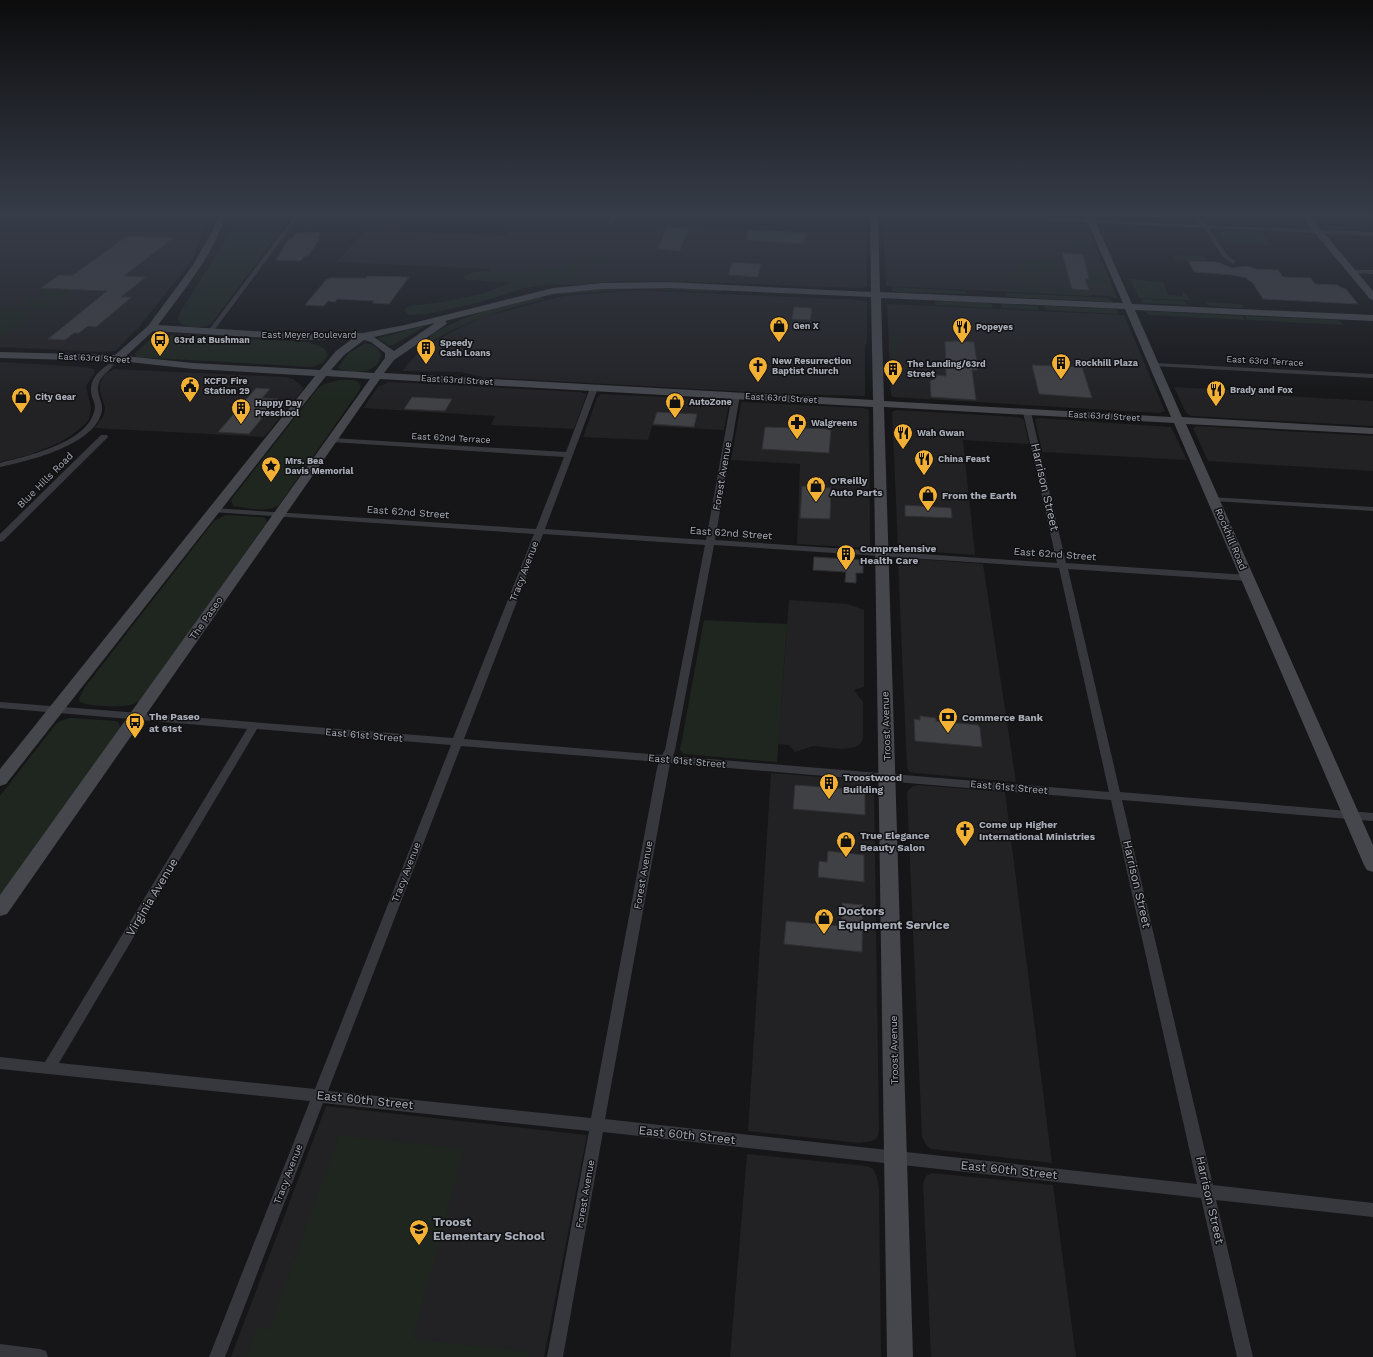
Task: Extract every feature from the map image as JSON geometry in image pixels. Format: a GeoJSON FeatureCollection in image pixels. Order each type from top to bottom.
{"type":"FeatureCollection","features":[{"type":"Feature","properties":{"kind":"main road"},"geometry":{"type":"LineString","coordinates":[[115,362],[151,328],[189,277]]}},
{"type":"Feature","properties":{"kind":"main road","name":"Troost Avenue"},"geometry":{"type":"LineString","coordinates":[[874,277],[888,777],[900,1357]]}},
{"type":"Feature","properties":{"kind":"main road","name":"Rockhill Road"},"geometry":{"type":"LineString","coordinates":[[1117,277],[1373,865]]}},
{"type":"Feature","properties":{"kind":"main road"},"geometry":{"type":"LineString","coordinates":[[1357,277],[1373,297]]}},
{"type":"Feature","properties":{"kind":"main road","name":"East Meyer Boulevard"},"geometry":{"type":"LineString","coordinates":[[151,328],[311,337],[363,336],[405,328],[542,294],[576,288],[625,284],[874,294],[1373,318]]}},
{"type":"Feature","properties":{"kind":"main road"},"geometry":{"type":"LineString","coordinates":[[390,358],[438,325],[456,315]]}},
{"type":"Feature","properties":{"kind":"main road"},"geometry":{"type":"LineString","coordinates":[[0,780],[213,510],[340,353],[363,336],[374,340],[390,352],[390,358]]}},
{"type":"Feature","properties":{"kind":"main road"},"geometry":{"type":"LineString","coordinates":[[311,337],[332,347],[340,353]]}},
{"type":"Feature","properties":{"kind":"main road","name":"East 63rd Street"},"geometry":{"type":"LineString","coordinates":[[0,355],[115,362],[157,368],[188,366],[1373,431]]}},
{"type":"Feature","properties":{"kind":"main road","name":"The Paseo"},"geometry":{"type":"LineString","coordinates":[[0,909],[390,358]]}},
{"type":"Feature","properties":{"kind":"main road","name":"East 63rd Street"},"geometry":{"type":"LineString","coordinates":[[0,359],[51,362],[173,363],[188,366]]}},
{"type":"Feature","properties":{"kind":"street"},"geometry":{"type":"LineString","coordinates":[[210,332],[251,277]]}},
{"type":"Feature","properties":{"kind":"street"},"geometry":{"type":"LineString","coordinates":[[0,465],[25,459],[54,449],[86,430],[93,422],[99,410],[94,391],[95,381],[115,362]]}},
{"type":"Feature","properties":{"kind":"street","name":"East 63rd Terrace"},"geometry":{"type":"LineString","coordinates":[[1155,364],[1373,376]]}},
{"type":"Feature","properties":{"kind":"street","name":"Tracy Avenue"},"geometry":{"type":"LineString","coordinates":[[217,1357],[594,388]]}},
{"type":"Feature","properties":{"kind":"street","name":"Forest Avenue"},"geometry":{"type":"LineString","coordinates":[[555,1357],[662,768],[670,750],[710,543],[736,395]]}},
{"type":"Feature","properties":{"kind":"street","name":"Harrison Street"},"geometry":{"type":"LineString","coordinates":[[1027,412],[1064,566],[1246,1357]]}},
{"type":"Feature","properties":{"kind":"street","name":"Blue Hills Road"},"geometry":{"type":"LineString","coordinates":[[0,540],[104,437]]}},
{"type":"Feature","properties":{"kind":"street","name":"East 62nd Terrace"},"geometry":{"type":"LineString","coordinates":[[332,440],[569,455]]}},
{"type":"Feature","properties":{"kind":"street"},"geometry":{"type":"LineString","coordinates":[[1214,499],[1373,509]]}},
{"type":"Feature","properties":{"kind":"street","name":"East 62nd Street"},"geometry":{"type":"LineString","coordinates":[[213,510],[1248,578]]}},
{"type":"Feature","properties":{"kind":"street","name":"East 61st Street"},"geometry":{"type":"LineString","coordinates":[[0,705],[1373,817]]}},
{"type":"Feature","properties":{"kind":"street","name":"Virginia Avenue"},"geometry":{"type":"LineString","coordinates":[[49,1068],[254,726]]}},
{"type":"Feature","properties":{"kind":"street","name":"East 60th Street"},"geometry":{"type":"LineString","coordinates":[[0,1062],[598,1125],[1373,1210]]}},
{"type":"Feature","properties":{"kind":"street"},"geometry":{"type":"LineString","coordinates":[[0,1352],[40,1357]]}},
{"type":"Feature","properties":{"kind":"shaded area"},"geometry":{"type":"Polygon","coordinates":[[[0,277],[178,277],[138,328],[115,351],[102,352],[0,347],[0,277]]]}},
{"type":"Feature","properties":{"kind":"shaded area"},"geometry":{"type":"Polygon","coordinates":[[[202,277],[246,277],[211,324],[203,327],[183,325],[178,319],[179,314],[202,277]]]}},
{"type":"Feature","properties":{"kind":"shaded area"},"geometry":{"type":"Polygon","coordinates":[[[463,277],[572,277],[567,281],[525,288],[477,303],[427,314],[409,315],[404,311],[410,306],[442,302],[481,294],[513,282],[513,280],[466,280],[463,277]]]}},
{"type":"Feature","properties":{"kind":"shaded area"},"geometry":{"type":"Polygon","coordinates":[[[484,277],[867,277],[867,285],[866,287],[859,288],[668,281],[620,281],[572,285],[481,281],[484,277]]]}},
{"type":"Feature","properties":{"kind":"shaded area"},"geometry":{"type":"Polygon","coordinates":[[[886,277],[1108,277],[1117,298],[1110,296],[886,286],[886,277]]]}},
{"type":"Feature","properties":{"kind":"shaded area"},"geometry":{"type":"Polygon","coordinates":[[[1023,277],[1035,277],[1035,280],[1029,280],[1029,282],[1024,281],[1023,277]]]}},
{"type":"Feature","properties":{"kind":"shaded area"},"geometry":{"type":"Polygon","coordinates":[[[1089,277],[1103,277],[1105,283],[1091,283],[1089,277]]]}},
{"type":"Feature","properties":{"kind":"shaded area"},"geometry":{"type":"Polygon","coordinates":[[[1104,277],[1109,277],[1117,298],[1113,298],[1104,277]]]}},
{"type":"Feature","properties":{"kind":"shaded area"},"geometry":{"type":"Polygon","coordinates":[[[1130,279],[1163,282],[1168,295],[1183,296],[1183,293],[1186,293],[1190,300],[1139,298],[1130,279]]]}},
{"type":"Feature","properties":{"kind":"shaded area"},"geometry":{"type":"Polygon","coordinates":[[[1025,284],[1030,285],[1031,287],[1077,289],[1078,291],[1084,292],[1083,289],[1089,290],[1091,296],[1005,291],[1010,288],[1023,286],[1025,284]]]}},
{"type":"Feature","properties":{"kind":"shaded area"},"geometry":{"type":"Polygon","coordinates":[[[892,287],[966,291],[966,294],[899,292],[892,291],[892,287]]]}},
{"type":"Feature","properties":{"kind":"shaded area"},"geometry":{"type":"Polygon","coordinates":[[[616,288],[723,290],[721,292],[635,289],[558,295],[577,290],[616,288]]]}},
{"type":"Feature","properties":{"kind":"shaded area"},"geometry":{"type":"Polygon","coordinates":[[[44,290],[74,291],[64,299],[34,297],[44,290]]]}},
{"type":"Feature","properties":{"kind":"shaded area"},"geometry":{"type":"Polygon","coordinates":[[[634,290],[860,300],[867,302],[865,396],[785,394],[483,377],[461,372],[402,371],[416,355],[434,342],[461,327],[484,317],[564,296],[634,290]]]}},
{"type":"Feature","properties":{"kind":"shaded area"},"geometry":{"type":"Polygon","coordinates":[[[1006,293],[1106,298],[1114,302],[1010,297],[1006,295],[1006,293]]]}},
{"type":"Feature","properties":{"kind":"shaded area"},"geometry":{"type":"Polygon","coordinates":[[[539,297],[546,299],[485,316],[457,328],[429,343],[427,341],[433,333],[464,318],[484,311],[539,297]]]}},
{"type":"Feature","properties":{"kind":"shaded area"},"geometry":{"type":"Polygon","coordinates":[[[30,300],[60,301],[50,308],[20,307],[30,300]]]}},
{"type":"Feature","properties":{"kind":"shaded area"},"geometry":{"type":"Polygon","coordinates":[[[1140,300],[1184,301],[1186,305],[1141,303],[1143,302],[1140,300]]]}},
{"type":"Feature","properties":{"kind":"shaded area"},"geometry":{"type":"Polygon","coordinates":[[[935,302],[989,303],[993,308],[935,305],[935,302]]]}},
{"type":"Feature","properties":{"kind":"shaded area"},"geometry":{"type":"Polygon","coordinates":[[[1205,302],[1242,304],[1244,308],[1210,306],[1205,302]]]}},
{"type":"Feature","properties":{"kind":"shaded area"},"geometry":{"type":"Polygon","coordinates":[[[887,304],[1124,315],[1165,411],[1159,413],[893,397],[891,395],[887,304]]]}},
{"type":"Feature","properties":{"kind":"shaded area"},"geometry":{"type":"Polygon","coordinates":[[[1001,305],[1038,306],[1039,310],[1002,308],[1001,305]]]}},
{"type":"Feature","properties":{"kind":"shaded area"},"geometry":{"type":"Polygon","coordinates":[[[1044,307],[1113,309],[1117,310],[1118,314],[1045,310],[1044,307]]]}},
{"type":"Feature","properties":{"kind":"shaded area"},"geometry":{"type":"Polygon","coordinates":[[[0,309],[37,311],[0,337],[0,309]]]}},
{"type":"Feature","properties":{"kind":"shaded area"},"geometry":{"type":"Polygon","coordinates":[[[1145,311],[1243,316],[1245,320],[1149,315],[1145,311]]]}},
{"type":"Feature","properties":{"kind":"shaded area"},"geometry":{"type":"Polygon","coordinates":[[[1245,316],[1337,320],[1344,325],[1247,320],[1245,316]]]}},
{"type":"Feature","properties":{"kind":"shaded area"},"geometry":{"type":"Polygon","coordinates":[[[424,327],[393,345],[388,345],[378,338],[424,327]]]}},
{"type":"Feature","properties":{"kind":"shaded area"},"geometry":{"type":"Polygon","coordinates":[[[163,335],[308,342],[324,348],[328,355],[323,363],[312,367],[136,357],[135,353],[152,338],[163,335]]]}},
{"type":"Feature","properties":{"kind":"shaded area"},"geometry":{"type":"Polygon","coordinates":[[[891,336],[903,336],[902,339],[896,339],[898,366],[892,364],[891,336]]]}},
{"type":"Feature","properties":{"kind":"shaded area"},"geometry":{"type":"Polygon","coordinates":[[[364,344],[372,345],[380,352],[381,355],[379,361],[375,366],[358,372],[339,369],[338,367],[349,353],[364,344]]]}},
{"type":"Feature","properties":{"kind":"shaded area"},"geometry":{"type":"Polygon","coordinates":[[[0,362],[86,367],[94,369],[95,373],[86,386],[91,408],[89,419],[72,435],[59,443],[29,455],[0,462],[0,362]]]}},
{"type":"Feature","properties":{"kind":"shaded area"},"geometry":{"type":"Polygon","coordinates":[[[114,369],[284,377],[293,379],[303,387],[302,391],[264,437],[94,428],[103,417],[105,408],[100,392],[100,383],[105,374],[114,369]]]}},
{"type":"Feature","properties":{"kind":"shaded area"},"geometry":{"type":"Polygon","coordinates":[[[339,380],[354,380],[361,386],[279,505],[269,509],[250,509],[233,506],[231,500],[233,497],[318,388],[325,384],[339,380]]]}},
{"type":"Feature","properties":{"kind":"shaded area"},"geometry":{"type":"Polygon","coordinates":[[[389,382],[580,392],[586,394],[586,396],[574,429],[491,425],[495,416],[363,408],[378,387],[389,382]]]}},
{"type":"Feature","properties":{"kind":"shaded area"},"geometry":{"type":"Polygon","coordinates":[[[1174,387],[1265,392],[1267,395],[1373,401],[1373,426],[1191,416],[1186,413],[1174,387]]]}},
{"type":"Feature","properties":{"kind":"shaded area"},"geometry":{"type":"Polygon","coordinates":[[[601,394],[724,400],[729,403],[724,430],[652,426],[648,440],[583,437],[597,398],[601,394]]]}},
{"type":"Feature","properties":{"kind":"shaded area"},"geometry":{"type":"Polygon","coordinates":[[[742,402],[863,408],[869,410],[870,546],[868,548],[797,544],[800,464],[731,460],[742,402]]]}},
{"type":"Feature","properties":{"kind":"shaded area"},"geometry":{"type":"Polygon","coordinates":[[[896,410],[1018,417],[1024,420],[1029,444],[963,440],[975,555],[904,550],[898,547],[892,412],[896,410]]]}},
{"type":"Feature","properties":{"kind":"shaded area"},"geometry":{"type":"Polygon","coordinates":[[[1038,418],[1171,427],[1187,460],[1042,452],[1035,420],[1038,418]]]}},
{"type":"Feature","properties":{"kind":"shaded area"},"geometry":{"type":"Polygon","coordinates":[[[1197,426],[1373,436],[1373,471],[1208,461],[1193,428],[1197,426]]]}},
{"type":"Feature","properties":{"kind":"shaded area"},"geometry":{"type":"Polygon","coordinates":[[[226,515],[262,517],[265,518],[267,522],[140,701],[135,704],[120,706],[93,705],[80,702],[79,698],[85,687],[214,521],[226,515]]]}},
{"type":"Feature","properties":{"kind":"shaded area"},"geometry":{"type":"Polygon","coordinates":[[[905,558],[983,564],[1016,782],[915,773],[910,772],[907,768],[898,561],[905,558]]]}},
{"type":"Feature","properties":{"kind":"shaded area"},"geometry":{"type":"Polygon","coordinates":[[[789,600],[848,604],[864,610],[864,687],[854,690],[863,702],[863,738],[861,743],[856,747],[842,749],[813,746],[795,752],[789,745],[778,744],[789,600]]]}},
{"type":"Feature","properties":{"kind":"shaded area"},"geometry":{"type":"Polygon","coordinates":[[[704,620],[787,624],[777,762],[684,754],[680,750],[704,620]]]}},
{"type":"Feature","properties":{"kind":"shaded area"},"geometry":{"type":"Polygon","coordinates":[[[70,718],[116,721],[119,723],[120,728],[0,897],[0,796],[56,724],[70,718]]]}},
{"type":"Feature","properties":{"kind":"shaded area"},"geometry":{"type":"Polygon","coordinates":[[[771,773],[863,780],[870,783],[874,788],[879,1131],[877,1138],[872,1141],[859,1143],[748,1131],[771,773]]]}},
{"type":"Feature","properties":{"kind":"shaded area"},"geometry":{"type":"Polygon","coordinates":[[[919,785],[1005,792],[1052,1163],[931,1149],[927,1146],[922,1137],[907,792],[913,786],[919,785]]]}},
{"type":"Feature","properties":{"kind":"shaded area","name":"Troost Elementary School"},"geometry":{"type":"Polygon","coordinates":[[[326,1106],[587,1135],[544,1357],[231,1357],[326,1106]]]}},
{"type":"Feature","properties":{"kind":"shaded area"},"geometry":{"type":"Polygon","coordinates":[[[339,1135],[464,1149],[413,1339],[530,1352],[529,1357],[246,1357],[257,1327],[270,1329],[339,1135]]]}},
{"type":"Feature","properties":{"kind":"shaded area"},"geometry":{"type":"Polygon","coordinates":[[[747,1154],[867,1166],[873,1169],[877,1177],[879,1189],[881,1357],[730,1357],[747,1154]]]}},
{"type":"Feature","properties":{"kind":"shaded area"},"geometry":{"type":"Polygon","coordinates":[[[932,1173],[1053,1185],[1076,1357],[931,1357],[923,1183],[926,1176],[932,1173]]]}},
{"type":"Feature","properties":{"kind":"building"},"geometry":{"type":"Polygon","coordinates":[[[56,277],[146,277],[121,297],[132,297],[96,327],[88,326],[79,333],[74,333],[65,340],[48,339],[107,291],[41,288],[56,277]]]}},
{"type":"Feature","properties":{"kind":"building"},"geometry":{"type":"Polygon","coordinates":[[[409,277],[389,304],[372,303],[374,301],[337,299],[335,302],[328,301],[324,306],[305,305],[326,280],[330,278],[409,277]]]}},
{"type":"Feature","properties":{"kind":"building"},"geometry":{"type":"Polygon","coordinates":[[[1069,277],[1089,277],[1089,279],[1085,279],[1089,290],[1072,289],[1069,277]]]}},
{"type":"Feature","properties":{"kind":"building"},"geometry":{"type":"Polygon","coordinates":[[[1244,277],[1311,278],[1315,284],[1338,285],[1346,289],[1358,304],[1263,299],[1252,282],[1244,277]]]}},
{"type":"Feature","properties":{"kind":"building"},"geometry":{"type":"Polygon","coordinates":[[[794,307],[812,308],[810,320],[792,319],[794,307]]]}},
{"type":"Feature","properties":{"kind":"building"},"geometry":{"type":"Polygon","coordinates":[[[945,342],[974,342],[978,370],[972,370],[976,400],[931,397],[930,381],[935,379],[935,375],[946,376],[945,342]]]}},
{"type":"Feature","properties":{"kind":"building","name":"Rockhill Plaza"},"geometry":{"type":"Polygon","coordinates":[[[1032,365],[1082,367],[1092,398],[1039,394],[1032,365]]]}},
{"type":"Feature","properties":{"kind":"building"},"geometry":{"type":"Polygon","coordinates":[[[256,388],[270,389],[262,398],[278,399],[249,434],[218,432],[256,388]]]}},
{"type":"Feature","properties":{"kind":"building"},"geometry":{"type":"Polygon","coordinates":[[[412,397],[452,399],[445,411],[404,409],[412,397]]]}},
{"type":"Feature","properties":{"kind":"building","name":"AutoZone"},"geometry":{"type":"Polygon","coordinates":[[[657,412],[697,414],[694,427],[653,424],[657,412]]]}},
{"type":"Feature","properties":{"kind":"building","name":"Walgreens"},"geometry":{"type":"Polygon","coordinates":[[[765,427],[831,429],[829,453],[762,449],[765,427]]]}},
{"type":"Feature","properties":{"kind":"building","name":"O'Reilly Auto Parts"},"geometry":{"type":"Polygon","coordinates":[[[802,486],[831,488],[830,519],[800,518],[802,486]]]}},
{"type":"Feature","properties":{"kind":"building","name":"From the Earth"},"geometry":{"type":"Polygon","coordinates":[[[905,505],[951,508],[952,518],[905,516],[905,505]]]}},
{"type":"Feature","properties":{"kind":"building","name":"Comprehensive Health Care"},"geometry":{"type":"Polygon","coordinates":[[[814,557],[863,560],[863,573],[856,573],[856,583],[845,582],[846,572],[813,570],[814,557]]]}},
{"type":"Feature","properties":{"kind":"building","name":"Commerce Bank"},"geometry":{"type":"Polygon","coordinates":[[[920,716],[936,718],[936,721],[978,725],[980,728],[982,747],[915,741],[914,719],[920,720],[920,716]]]}},
{"type":"Feature","properties":{"kind":"building","name":"Troostwood Building"},"geometry":{"type":"Polygon","coordinates":[[[795,785],[865,790],[865,815],[793,809],[795,785]]]}},
{"type":"Feature","properties":{"kind":"building"},"geometry":{"type":"Polygon","coordinates":[[[828,851],[864,855],[864,882],[818,877],[819,861],[827,862],[828,851]]]}},
{"type":"Feature","properties":{"kind":"building","name":"Doctors Equipment Service"},"geometry":{"type":"Polygon","coordinates":[[[842,903],[863,905],[862,952],[784,944],[786,921],[841,926],[842,903]]]}},
{"type":"Feature","properties":{"kind":"place","name":"Gen X"},"geometry":{"type":"Point","coordinates":[779,343]}},
{"type":"Feature","properties":{"kind":"place","name":"Popeyes"},"geometry":{"type":"Point","coordinates":[962,344]}},
{"type":"Feature","properties":{"kind":"place","name":"63rd at Bushman"},"geometry":{"type":"Point","coordinates":[160,357]}},
{"type":"Feature","properties":{"kind":"place","name":"Speedy Cash Loans"},"geometry":{"type":"Point","coordinates":[426,365]}},
{"type":"Feature","properties":{"kind":"place","name":"Rockhill Plaza"},"geometry":{"type":"Point","coordinates":[1061,380]}},
{"type":"Feature","properties":{"kind":"place","name":"New Resurrection Baptist Church"},"geometry":{"type":"Point","coordinates":[758,383]}},
{"type":"Feature","properties":{"kind":"place","name":"The Landing/63rd Street"},"geometry":{"type":"Point","coordinates":[893,386]}},
{"type":"Feature","properties":{"kind":"place","name":"KCFD Fire Station 29"},"geometry":{"type":"Point","coordinates":[190,403]}},
{"type":"Feature","properties":{"kind":"place","name":"Brady and Fox"},"geometry":{"type":"Point","coordinates":[1216,407]}},
{"type":"Feature","properties":{"kind":"place","name":"City Gear"},"geometry":{"type":"Point","coordinates":[21,414]}},
{"type":"Feature","properties":{"kind":"place","name":"AutoZone"},"geometry":{"type":"Point","coordinates":[675,419]}},
{"type":"Feature","properties":{"kind":"place","name":"Happy Day Preschool"},"geometry":{"type":"Point","coordinates":[241,425]}},
{"type":"Feature","properties":{"kind":"place","name":"Walgreens"},"geometry":{"type":"Point","coordinates":[797,440]}},
{"type":"Feature","properties":{"kind":"place","name":"Wah Gwan"},"geometry":{"type":"Point","coordinates":[903,450]}},
{"type":"Feature","properties":{"kind":"place","name":"China Feast"},"geometry":{"type":"Point","coordinates":[924,476]}},
{"type":"Feature","properties":{"kind":"place","name":"Mrs. Bea Davis Memorial"},"geometry":{"type":"Point","coordinates":[271,483]}},
{"type":"Feature","properties":{"kind":"place","name":"O'Reilly Auto Parts"},"geometry":{"type":"Point","coordinates":[816,503]}},
{"type":"Feature","properties":{"kind":"place","name":"From the Earth"},"geometry":{"type":"Point","coordinates":[928,512]}},
{"type":"Feature","properties":{"kind":"place","name":"Comprehensive Health Care"},"geometry":{"type":"Point","coordinates":[846,571]}},
{"type":"Feature","properties":{"kind":"place","name":"Commerce Bank"},"geometry":{"type":"Point","coordinates":[948,734]}},
{"type":"Feature","properties":{"kind":"place","name":"The Paseo at 61st"},"geometry":{"type":"Point","coordinates":[135,739]}},
{"type":"Feature","properties":{"kind":"place","name":"Troostwood Building"},"geometry":{"type":"Point","coordinates":[829,800]}},
{"type":"Feature","properties":{"kind":"place","name":"Come up Higher International Ministries"},"geometry":{"type":"Point","coordinates":[965,847]}},
{"type":"Feature","properties":{"kind":"place","name":"True Elegance Beauty Salon"},"geometry":{"type":"Point","coordinates":[846,858]}},
{"type":"Feature","properties":{"kind":"place","name":"Doctors Equipment Service"},"geometry":{"type":"Point","coordinates":[824,935]}},
{"type":"Feature","properties":{"kind":"place","name":"Troost Elementary School"},"geometry":{"type":"Point","coordinates":[419,1246]}}]}
